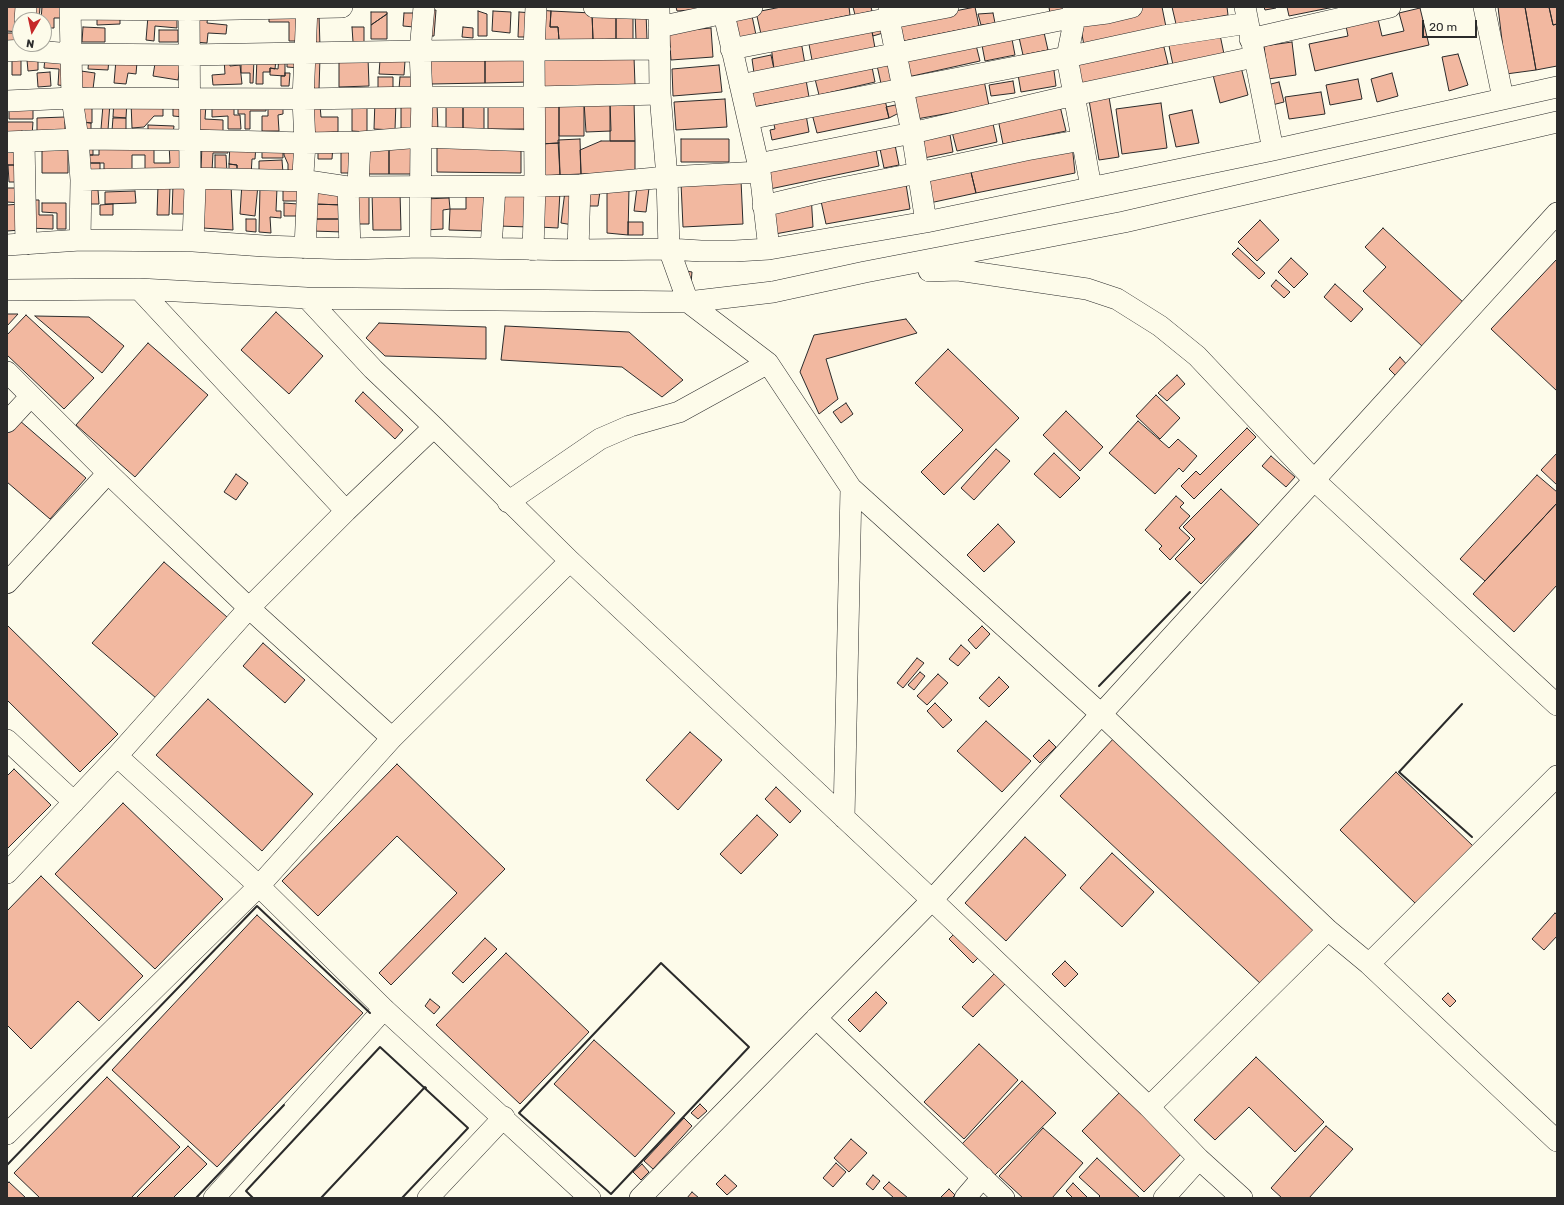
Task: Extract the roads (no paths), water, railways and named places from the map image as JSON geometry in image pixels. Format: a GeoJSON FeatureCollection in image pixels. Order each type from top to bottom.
{"type":"FeatureCollection","features":[{"type":"Feature","properties":{"kind":"street"},"geometry":{"type":"LineString","coordinates":[[80,240],[81,180],[78,140],[72,98],[70,8],[188,9],[342,7]]}},
{"type":"Feature","properties":{"kind":"street"},"geometry":{"type":"LineString","coordinates":[[420,247],[422,97],[420,51],[424,7]]}},
{"type":"Feature","properties":{"kind":"street"},"geometry":{"type":"LineString","coordinates":[[533,250],[535,186],[534,50],[536,7]]}},
{"type":"Feature","properties":{"kind":"street"},"geometry":{"type":"LineString","coordinates":[[594,7],[659,14],[752,7]]}},
{"type":"Feature","properties":{"kind":"street"},"geometry":{"type":"LineString","coordinates":[[732,49],[815,32],[889,13],[948,7]]}},
{"type":"Feature","properties":{"kind":"street"},"geometry":{"type":"LineString","coordinates":[[740,85],[896,54],[1074,12],[1107,13],[1132,7]]}},
{"type":"Feature","properties":{"kind":"street"},"geometry":{"type":"LineString","coordinates":[[748,119],[1067,57],[1164,36],[1249,32],[1390,7]]}},
{"type":"Feature","properties":{"kind":"street"},"geometry":{"type":"LineString","coordinates":[[1484,7],[1503,98]]}},
{"type":"Feature","properties":{"kind":"street"},"geometry":{"type":"LineString","coordinates":[[305,248],[308,181],[304,174],[305,143],[303,99],[307,8]]}},
{"type":"Feature","properties":{"kind":"street"},"geometry":{"type":"LineString","coordinates":[[188,9],[190,178],[195,188],[193,241]]}},
{"type":"Feature","properties":{"kind":"street"},"geometry":{"type":"LineString","coordinates":[[722,10],[759,168],[770,249]]}},
{"type":"Feature","properties":{"kind":"street"},"geometry":{"type":"LineString","coordinates":[[1074,12],[1067,57],[1091,187]]}},
{"type":"Feature","properties":{"kind":"street"},"geometry":{"type":"LineString","coordinates":[[889,13],[912,133],[926,222]]}},
{"type":"Feature","properties":{"kind":"street"},"geometry":{"type":"LineString","coordinates":[[659,14],[660,94],[667,177],[669,250],[688,302],[768,363],[851,488],[1102,714],[1328,930],[1369,964],[1557,1141]]}},
{"type":"Feature","properties":{"kind":"street"},"geometry":{"type":"LineString","coordinates":[[81,180],[190,178],[308,181],[353,187],[495,187],[580,185],[759,168],[1074,95],[1249,32]]}},
{"type":"Feature","properties":{"kind":"street"},"geometry":{"type":"LineString","coordinates":[[1249,32],[1273,150]]}},
{"type":"Feature","properties":{"kind":"street"},"geometry":{"type":"LineString","coordinates":[[52,52],[71,54],[188,55],[660,49]]}},
{"type":"Feature","properties":{"kind":"street"},"geometry":{"type":"LineString","coordinates":[[534,141],[421,137],[360,142],[305,143],[189,140],[78,140],[16,142],[16,244],[80,240],[193,241],[264,246],[350,249],[420,247],[533,250],[735,251],[770,249],[926,222],[1273,150],[1557,87]]}},
{"type":"Feature","properties":{"kind":"street"},"geometry":{"type":"LineString","coordinates":[[7,101],[72,98],[303,99],[534,97],[660,94]]}},
{"type":"Feature","properties":{"kind":"street"},"geometry":{"type":"LineString","coordinates":[[7,290],[138,289],[307,298],[688,302],[773,292],[865,272],[1124,222],[1557,122]]}},
{"type":"Feature","properties":{"kind":"street"},"geometry":{"type":"LineString","coordinates":[[764,206],[826,191],[1082,140]]}},
{"type":"Feature","properties":{"kind":"street"},"geometry":{"type":"LineString","coordinates":[[350,249],[353,187],[360,142]]}},
{"type":"Feature","properties":{"kind":"street"},"geometry":{"type":"LineString","coordinates":[[578,250],[580,185]]}},
{"type":"Feature","properties":{"kind":"street"},"geometry":{"type":"LineString","coordinates":[[492,248],[495,187]]}},
{"type":"Feature","properties":{"kind":"street"},"geometry":{"type":"LineString","coordinates":[[640,1198],[932,900],[1557,213]]}},
{"type":"Feature","properties":{"kind":"street"},"geometry":{"type":"LineString","coordinates":[[865,272],[958,270],[1087,288],[1117,299],[1160,326],[1197,356],[1314,480],[1557,705]]}},
{"type":"Feature","properties":{"kind":"street"},"geometry":{"type":"LineString","coordinates":[[138,289],[346,511]]}},
{"type":"Feature","properties":{"kind":"street"},"geometry":{"type":"LineString","coordinates":[[307,298],[372,369],[434,427],[508,502],[932,900],[1149,1107],[1199,1159],[1242,1198]]}},
{"type":"Feature","properties":{"kind":"street"},"geometry":{"type":"LineString","coordinates":[[508,502],[600,439],[630,426],[679,412],[768,363]]}},
{"type":"Feature","properties":{"kind":"street"},"geometry":{"type":"LineString","coordinates":[[7,372],[108,473],[249,608],[392,738]]}},
{"type":"Feature","properties":{"kind":"street"},"geometry":{"type":"LineString","coordinates":[[7,422],[31,396]]}},
{"type":"Feature","properties":{"kind":"street"},"geometry":{"type":"LineString","coordinates":[[7,873],[117,756],[249,608],[346,511],[434,427]]}},
{"type":"Feature","properties":{"kind":"street"},"geometry":{"type":"LineString","coordinates":[[7,583],[108,473]]}},
{"type":"Feature","properties":{"kind":"street"},"geometry":{"type":"LineString","coordinates":[[844,818],[851,488]]}},
{"type":"Feature","properties":{"kind":"street"},"geometry":{"type":"LineString","coordinates":[[7,1134],[259,886],[392,738],[570,561]]}},
{"type":"Feature","properties":{"kind":"street"},"geometry":{"type":"LineString","coordinates":[[7,740],[74,802]]}},
{"type":"Feature","properties":{"kind":"street"},"geometry":{"type":"LineString","coordinates":[[117,756],[259,886],[384,1009],[504,1117],[590,1198]]}},
{"type":"Feature","properties":{"kind":"street"},"geometry":{"type":"LineString","coordinates":[[1369,964],[1557,776]]}},
{"type":"Feature","properties":{"kind":"street"},"geometry":{"type":"LineString","coordinates":[[1149,1107],[1328,930]]}},
{"type":"Feature","properties":{"kind":"street"},"geometry":{"type":"LineString","coordinates":[[214,1198],[384,1009]]}},
{"type":"Feature","properties":{"kind":"street"},"geometry":{"type":"LineString","coordinates":[[816,1018],[1004,1198]]}},
{"type":"Feature","properties":{"kind":"street"},"geometry":{"type":"LineString","coordinates":[[428,1198],[504,1117]]}},
{"type":"Feature","properties":{"kind":"street"},"geometry":{"type":"LineString","coordinates":[[1164,1198],[1199,1159]]}},
{"type":"Feature","properties":{"kind":"street"},"geometry":{"type":"LineString","coordinates":[[965,1198],[982,1177]]}}]}
